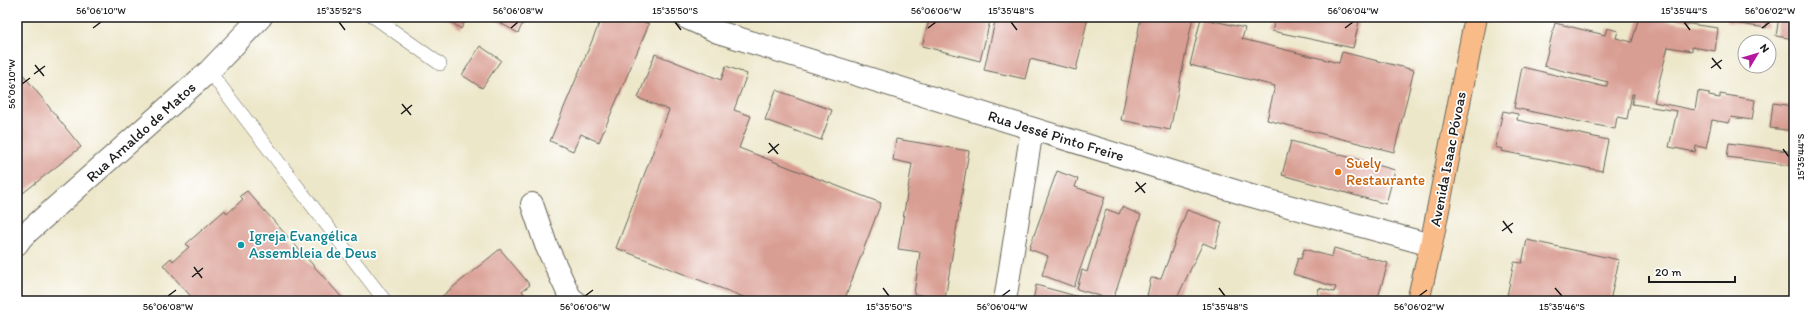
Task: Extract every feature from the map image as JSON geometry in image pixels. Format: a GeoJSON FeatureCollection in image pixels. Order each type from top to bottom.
{"type":"FeatureCollection","features":[{"type":"Feature","properties":{"kind":"main road","name":"Avenida Isaac Póvoas"},"geometry":{"type":"LineString","coordinates":[[1418,301],[1431,245],[1476,17]]}},
{"type":"Feature","properties":{"kind":"street","name":"Rua Arnaldo de Matos"},"geometry":{"type":"LineString","coordinates":[[19,241],[209,71],[261,17]]}},
{"type":"Feature","properties":{"kind":"street","name":"Rua Jessé Pinto Freire"},"geometry":{"type":"LineString","coordinates":[[685,17],[718,32],[1032,129],[1248,195],[1431,245]]}},
{"type":"Feature","properties":{"kind":"street"},"geometry":{"type":"LineString","coordinates":[[1005,301],[1032,129]]}},
{"type":"Feature","properties":{"kind":"street"},"geometry":{"type":"LineString","coordinates":[[532,204],[546,245],[570,297],[575,301]]}},
{"type":"Feature","properties":{"kind":"lane"},"geometry":{"type":"LineString","coordinates":[[374,17],[440,64]]}},
{"type":"Feature","properties":{"kind":"lane"},"geometry":{"type":"LineString","coordinates":[[209,71],[385,301]]}},
{"type":"Feature","properties":{"kind":"building"},"geometry":{"type":"Polygon","coordinates":[[[444,17],[467,17],[461,29],[444,17]]]}},
{"type":"Feature","properties":{"kind":"building"},"geometry":{"type":"Polygon","coordinates":[[[490,17],[526,17],[518,33],[490,17]]]}},
{"type":"Feature","properties":{"kind":"building"},"geometry":{"type":"Polygon","coordinates":[[[602,17],[633,17],[649,24],[599,142],[581,134],[573,151],[550,141],[602,17]]]}},
{"type":"Feature","properties":{"kind":"building"},"geometry":{"type":"Polygon","coordinates":[[[930,17],[991,17],[980,61],[922,46],[930,17]]]}},
{"type":"Feature","properties":{"kind":"building"},"geometry":{"type":"Polygon","coordinates":[[[996,17],[1088,17],[1076,70],[1030,59],[1025,79],[984,70],[996,17]]]}},
{"type":"Feature","properties":{"kind":"building"},"geometry":{"type":"Polygon","coordinates":[[[1141,17],[1193,17],[1170,130],[1121,120],[1141,17]]]}},
{"type":"Feature","properties":{"kind":"building"},"geometry":{"type":"Polygon","coordinates":[[[1276,17],[1360,17],[1353,48],[1272,31],[1276,17]]]}},
{"type":"Feature","properties":{"kind":"building"},"geometry":{"type":"Polygon","coordinates":[[[1639,17],[1718,28],[1715,51],[1692,47],[1692,51],[1668,47],[1654,102],[1695,110],[1698,91],[1709,93],[1709,96],[1720,98],[1720,94],[1755,100],[1752,120],[1731,117],[1729,123],[1712,120],[1706,148],[1696,146],[1695,152],[1669,147],[1677,111],[1632,104],[1634,94],[1632,94],[1627,119],[1617,117],[1615,129],[1514,108],[1522,67],[1606,87],[1608,82],[1544,66],[1555,23],[1605,35],[1607,28],[1618,31],[1616,38],[1632,42],[1639,17]]]}},
{"type":"Feature","properties":{"kind":"building"},"geometry":{"type":"Polygon","coordinates":[[[1668,17],[1692,17],[1691,22],[1668,17]]]}},
{"type":"Feature","properties":{"kind":"building"},"geometry":{"type":"Polygon","coordinates":[[[1728,17],[1768,17],[1766,28],[1727,22],[1728,17]]]}},
{"type":"Feature","properties":{"kind":"building"},"geometry":{"type":"Polygon","coordinates":[[[1779,17],[1794,17],[1794,39],[1777,36],[1779,17]]]}},
{"type":"Feature","properties":{"kind":"building"},"geometry":{"type":"Polygon","coordinates":[[[1201,18],[1245,28],[1242,39],[1339,63],[1342,52],[1414,70],[1394,152],[1267,120],[1275,86],[1190,65],[1201,18]]]}},
{"type":"Feature","properties":{"kind":"building"},"geometry":{"type":"Polygon","coordinates":[[[480,46],[501,60],[482,88],[462,75],[480,46]]]}},
{"type":"Feature","properties":{"kind":"building"},"geometry":{"type":"Polygon","coordinates":[[[655,54],[721,80],[726,66],[747,74],[734,110],[751,116],[739,148],[881,203],[844,301],[754,301],[616,248],[669,110],[638,98],[655,54]]]}},
{"type":"Feature","properties":{"kind":"building"},"geometry":{"type":"Polygon","coordinates":[[[17,67],[81,147],[23,193],[17,186],[17,67]]]}},
{"type":"Feature","properties":{"kind":"building"},"geometry":{"type":"Polygon","coordinates":[[[776,90],[832,110],[821,140],[765,120],[776,90]]]}},
{"type":"Feature","properties":{"kind":"building"},"geometry":{"type":"Polygon","coordinates":[[[1773,103],[1794,106],[1794,131],[1770,128],[1773,103]]]}},
{"type":"Feature","properties":{"kind":"building"},"geometry":{"type":"Polygon","coordinates":[[[1503,111],[1518,114],[1517,120],[1608,140],[1602,171],[1501,151],[1502,149],[1495,147],[1503,111]]]}},
{"type":"Feature","properties":{"kind":"building"},"geometry":{"type":"Polygon","coordinates":[[[896,139],[969,151],[945,299],[914,294],[920,252],[898,249],[912,164],[893,160],[896,139]]]}},
{"type":"Feature","properties":{"kind":"building","name":"Suely Restaurante"},"geometry":{"type":"Polygon","coordinates":[[[1291,141],[1395,170],[1386,204],[1282,175],[1291,141]]]}},
{"type":"Feature","properties":{"kind":"building"},"geometry":{"type":"Polygon","coordinates":[[[1729,143],[1794,152],[1794,166],[1727,157],[1729,143]]]}},
{"type":"Feature","properties":{"kind":"building"},"geometry":{"type":"Polygon","coordinates":[[[1057,171],[1078,179],[1075,187],[1105,197],[1074,287],[1042,275],[1048,256],[1029,249],[1057,171]]]}},
{"type":"Feature","properties":{"kind":"building","name":"Igreja Evangélica Assembleia de Deus"},"geometry":{"type":"Polygon","coordinates":[[[247,191],[345,301],[195,301],[163,265],[171,258],[173,261],[189,247],[186,244],[225,210],[227,214],[243,199],[240,196],[247,191]]]}},
{"type":"Feature","properties":{"kind":"building"},"geometry":{"type":"Polygon","coordinates":[[[1122,207],[1141,215],[1113,300],[1077,289],[1082,270],[1087,272],[1106,209],[1119,214],[1122,207]]]}},
{"type":"Feature","properties":{"kind":"building"},"geometry":{"type":"Polygon","coordinates":[[[1187,210],[1222,222],[1215,248],[1203,243],[1176,300],[1180,301],[1146,301],[1151,278],[1161,279],[1187,210]]]}},
{"type":"Feature","properties":{"kind":"building"},"geometry":{"type":"Polygon","coordinates":[[[1527,240],[1619,260],[1610,301],[1506,301],[1514,262],[1522,263],[1527,240]]]}},
{"type":"Feature","properties":{"kind":"building"},"geometry":{"type":"Polygon","coordinates":[[[1334,248],[1388,263],[1377,301],[1316,301],[1319,288],[1334,292],[1336,287],[1293,274],[1298,258],[1301,259],[1304,249],[1332,257],[1334,248]]]}},
{"type":"Feature","properties":{"kind":"building"},"geometry":{"type":"Polygon","coordinates":[[[500,249],[530,285],[522,291],[530,301],[445,301],[441,297],[500,249]]]}},
{"type":"Feature","properties":{"kind":"building"},"geometry":{"type":"Polygon","coordinates":[[[1036,285],[1094,301],[1033,301],[1036,285]]]}},
{"type":"Feature","properties":{"kind":"place","name":"Suely Restaurante"},"geometry":{"type":"Point","coordinates":[1338,172]}},
{"type":"Feature","properties":{"kind":"place","name":"Igreja Evangélica Assembleia de Deus"},"geometry":{"type":"Point","coordinates":[241,245]}}]}
